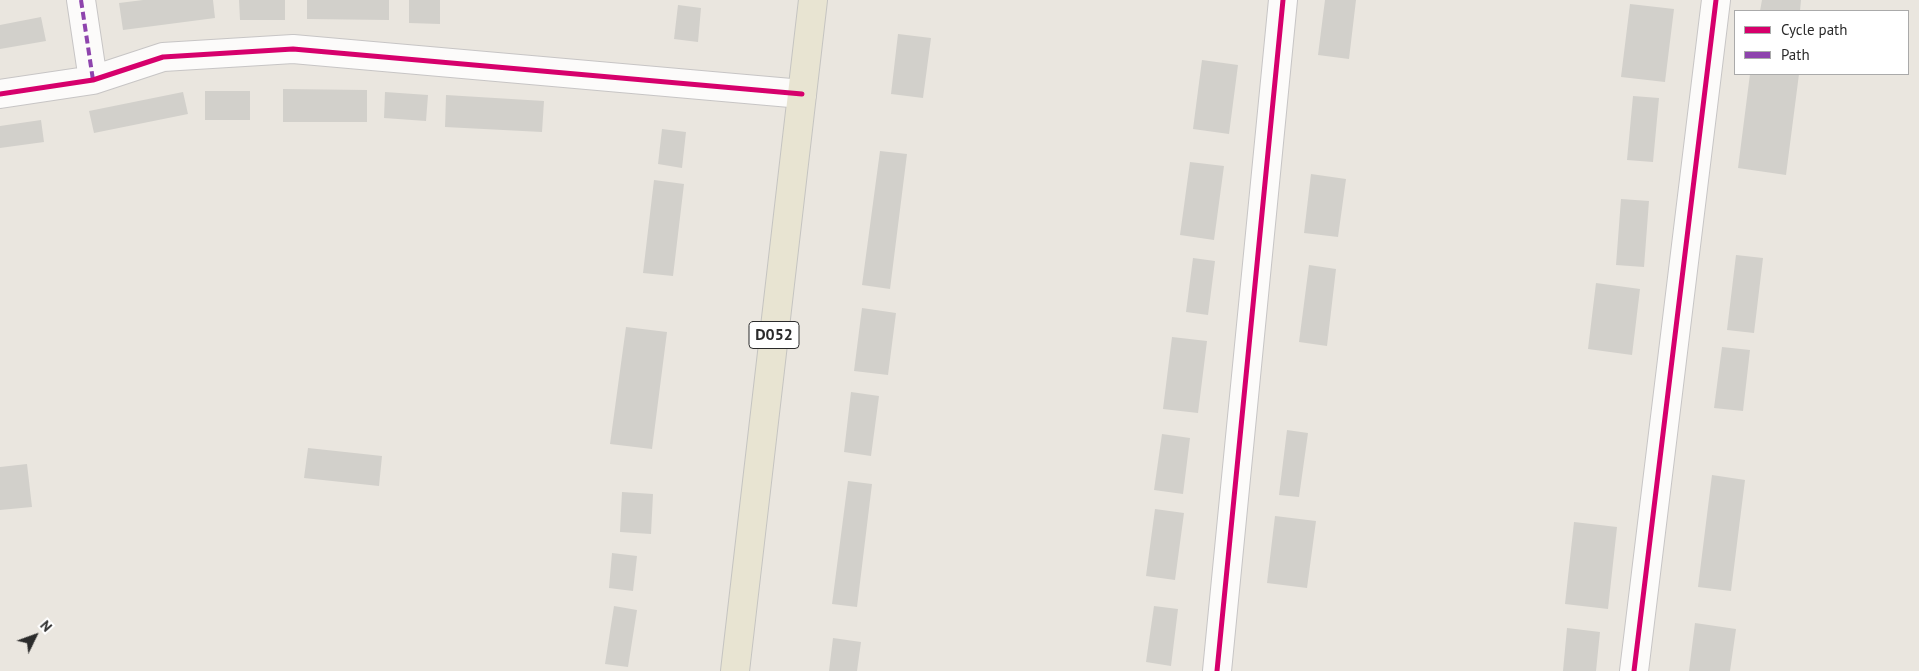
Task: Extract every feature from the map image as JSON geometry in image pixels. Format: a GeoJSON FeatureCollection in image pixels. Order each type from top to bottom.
{"type":"FeatureCollection","features":[{"type":"Feature","properties":{"kind":"main road","name":"D052"},"geometry":{"type":"LineString","coordinates":[[735,671],[813,0]]}},
{"type":"Feature","properties":{"kind":"street"},"geometry":{"type":"LineString","coordinates":[[81,0],[93,80]]}},
{"type":"Feature","properties":{"kind":"street"},"geometry":{"type":"LineString","coordinates":[[1217,671],[1283,0]]}},
{"type":"Feature","properties":{"kind":"street"},"geometry":{"type":"LineString","coordinates":[[1634,671],[1716,0]]}},
{"type":"Feature","properties":{"kind":"street"},"geometry":{"type":"LineString","coordinates":[[0,94],[93,80],[163,57],[293,49],[802,94]]}},
{"type":"Feature","properties":{"kind":"building"},"geometry":{"type":"Polygon","coordinates":[[[143,0],[213,0],[215,18],[123,30],[119,3],[143,0]]]}},
{"type":"Feature","properties":{"kind":"building"},"geometry":{"type":"Polygon","coordinates":[[[239,0],[285,0],[285,20],[240,20],[239,0]]]}},
{"type":"Feature","properties":{"kind":"building"},"geometry":{"type":"Polygon","coordinates":[[[307,0],[389,0],[389,20],[307,19],[307,0]]]}},
{"type":"Feature","properties":{"kind":"building"},"geometry":{"type":"Polygon","coordinates":[[[409,0],[440,0],[440,24],[409,23],[409,0]]]}},
{"type":"Feature","properties":{"kind":"building"},"geometry":{"type":"Polygon","coordinates":[[[1325,0],[1356,0],[1349,59],[1318,55],[1325,0]]]}},
{"type":"Feature","properties":{"kind":"building"},"geometry":{"type":"Polygon","coordinates":[[[1762,0],[1801,0],[1800,10],[1760,10],[1762,0]]]}},
{"type":"Feature","properties":{"kind":"building"},"geometry":{"type":"Polygon","coordinates":[[[1630,4],[1674,9],[1665,82],[1621,77],[1630,4]]]}},
{"type":"Feature","properties":{"kind":"building"},"geometry":{"type":"Polygon","coordinates":[[[678,5],[701,8],[698,42],[674,39],[678,5]]]}},
{"type":"Feature","properties":{"kind":"building"},"geometry":{"type":"Polygon","coordinates":[[[41,17],[46,41],[0,49],[0,25],[41,17]]]}},
{"type":"Feature","properties":{"kind":"building"},"geometry":{"type":"Polygon","coordinates":[[[898,34],[931,38],[923,98],[891,94],[898,34]]]}},
{"type":"Feature","properties":{"kind":"building"},"geometry":{"type":"Polygon","coordinates":[[[1202,60],[1238,65],[1229,134],[1193,129],[1202,60]]]}},
{"type":"Feature","properties":{"kind":"building"},"geometry":{"type":"Polygon","coordinates":[[[1750,75],[1799,75],[1786,175],[1738,168],[1750,75]]]}},
{"type":"Feature","properties":{"kind":"building"},"geometry":{"type":"Polygon","coordinates":[[[283,89],[367,90],[367,122],[283,122],[283,89]]]}},
{"type":"Feature","properties":{"kind":"building"},"geometry":{"type":"Polygon","coordinates":[[[205,91],[250,91],[250,120],[205,120],[205,91]]]}},
{"type":"Feature","properties":{"kind":"building"},"geometry":{"type":"Polygon","coordinates":[[[183,92],[188,114],[94,133],[89,111],[183,92]]]}},
{"type":"Feature","properties":{"kind":"building"},"geometry":{"type":"Polygon","coordinates":[[[385,92],[428,95],[426,121],[384,118],[385,92]]]}},
{"type":"Feature","properties":{"kind":"building"},"geometry":{"type":"Polygon","coordinates":[[[446,95],[544,101],[542,132],[445,127],[446,95]]]}},
{"type":"Feature","properties":{"kind":"building"},"geometry":{"type":"Polygon","coordinates":[[[1633,96],[1659,98],[1653,162],[1627,160],[1633,96]]]}},
{"type":"Feature","properties":{"kind":"building"},"geometry":{"type":"Polygon","coordinates":[[[41,120],[44,142],[0,148],[0,126],[41,120]]]}},
{"type":"Feature","properties":{"kind":"building"},"geometry":{"type":"Polygon","coordinates":[[[662,129],[686,132],[682,168],[658,164],[662,129]]]}},
{"type":"Feature","properties":{"kind":"building"},"geometry":{"type":"Polygon","coordinates":[[[880,151],[907,154],[890,289],[862,285],[880,151]]]}},
{"type":"Feature","properties":{"kind":"building"},"geometry":{"type":"Polygon","coordinates":[[[1190,162],[1224,166],[1214,240],[1180,235],[1190,162]]]}},
{"type":"Feature","properties":{"kind":"building"},"geometry":{"type":"Polygon","coordinates":[[[1311,174],[1346,179],[1338,237],[1304,233],[1311,174]]]}},
{"type":"Feature","properties":{"kind":"building"},"geometry":{"type":"Polygon","coordinates":[[[654,180],[684,184],[673,276],[643,273],[654,180]]]}},
{"type":"Feature","properties":{"kind":"building"},"geometry":{"type":"Polygon","coordinates":[[[1621,199],[1649,201],[1644,267],[1616,265],[1621,199]]]}},
{"type":"Feature","properties":{"kind":"building"},"geometry":{"type":"Polygon","coordinates":[[[1736,255],[1763,258],[1754,333],[1727,330],[1736,255]]]}},
{"type":"Feature","properties":{"kind":"building"},"geometry":{"type":"Polygon","coordinates":[[[1193,258],[1215,261],[1208,315],[1186,312],[1193,258]]]}},
{"type":"Feature","properties":{"kind":"building"},"geometry":{"type":"Polygon","coordinates":[[[1309,265],[1336,269],[1327,346],[1299,342],[1309,265]]]}},
{"type":"Feature","properties":{"kind":"building"},"geometry":{"type":"Polygon","coordinates":[[[1596,283],[1640,289],[1632,355],[1588,349],[1596,283]]]}},
{"type":"Feature","properties":{"kind":"building"},"geometry":{"type":"Polygon","coordinates":[[[862,308],[896,313],[888,375],[854,371],[862,308]]]}},
{"type":"Feature","properties":{"kind":"building"},"geometry":{"type":"Polygon","coordinates":[[[626,327],[667,332],[652,449],[610,444],[626,327]]]}},
{"type":"Feature","properties":{"kind":"building"},"geometry":{"type":"Polygon","coordinates":[[[1172,337],[1207,341],[1198,413],[1163,409],[1172,337]]]}},
{"type":"Feature","properties":{"kind":"building"},"geometry":{"type":"Polygon","coordinates":[[[1722,347],[1750,350],[1743,411],[1714,408],[1722,347]]]}},
{"type":"Feature","properties":{"kind":"building"},"geometry":{"type":"Polygon","coordinates":[[[851,392],[879,396],[871,456],[844,452],[851,392]]]}},
{"type":"Feature","properties":{"kind":"building"},"geometry":{"type":"Polygon","coordinates":[[[1287,430],[1308,433],[1299,497],[1279,495],[1287,430]]]}},
{"type":"Feature","properties":{"kind":"building"},"geometry":{"type":"Polygon","coordinates":[[[1162,434],[1190,438],[1183,494],[1154,490],[1162,434]]]}},
{"type":"Feature","properties":{"kind":"building"},"geometry":{"type":"Polygon","coordinates":[[[308,448],[382,456],[379,486],[304,478],[308,448]]]}},
{"type":"Feature","properties":{"kind":"building"},"geometry":{"type":"Polygon","coordinates":[[[27,464],[32,507],[0,510],[0,467],[27,464]]]}},
{"type":"Feature","properties":{"kind":"building"},"geometry":{"type":"Polygon","coordinates":[[[1712,475],[1745,480],[1731,591],[1698,587],[1712,475]]]}},
{"type":"Feature","properties":{"kind":"building"},"geometry":{"type":"Polygon","coordinates":[[[848,481],[872,484],[857,607],[832,604],[848,481]]]}},
{"type":"Feature","properties":{"kind":"building"},"geometry":{"type":"Polygon","coordinates":[[[622,492],[653,494],[651,534],[620,532],[622,492]]]}},
{"type":"Feature","properties":{"kind":"building"},"geometry":{"type":"Polygon","coordinates":[[[1155,509],[1184,513],[1175,580],[1146,576],[1155,509]]]}},
{"type":"Feature","properties":{"kind":"building"},"geometry":{"type":"Polygon","coordinates":[[[1275,516],[1316,521],[1307,588],[1267,583],[1275,516]]]}},
{"type":"Feature","properties":{"kind":"building"},"geometry":{"type":"Polygon","coordinates":[[[1574,522],[1617,527],[1608,609],[1565,604],[1574,522]]]}},
{"type":"Feature","properties":{"kind":"building"},"geometry":{"type":"Polygon","coordinates":[[[612,553],[637,556],[633,591],[609,588],[612,553]]]}},
{"type":"Feature","properties":{"kind":"building"},"geometry":{"type":"Polygon","coordinates":[[[614,606],[637,610],[628,667],[605,664],[614,606]]]}},
{"type":"Feature","properties":{"kind":"building"},"geometry":{"type":"Polygon","coordinates":[[[1154,606],[1178,609],[1171,666],[1146,662],[1154,606]]]}},
{"type":"Feature","properties":{"kind":"building"},"geometry":{"type":"Polygon","coordinates":[[[1695,623],[1736,629],[1730,671],[1689,671],[1695,623]]]}},
{"type":"Feature","properties":{"kind":"building"},"geometry":{"type":"Polygon","coordinates":[[[1567,628],[1600,632],[1596,671],[1563,671],[1567,628]]]}},
{"type":"Feature","properties":{"kind":"building"},"geometry":{"type":"Polygon","coordinates":[[[833,638],[861,642],[857,671],[829,671],[833,638]]]}},
{"type":"Feature","properties":{"kind":"marked path"},"geometry":{"type":"LineString","coordinates":[[81,0],[93,80]]}},
{"type":"Feature","properties":{"kind":"cycle path"},"geometry":{"type":"LineString","coordinates":[[1217,671],[1283,0]]}},
{"type":"Feature","properties":{"kind":"cycle path"},"geometry":{"type":"LineString","coordinates":[[1634,671],[1716,0]]}},
{"type":"Feature","properties":{"kind":"cycle path"},"geometry":{"type":"LineString","coordinates":[[0,94],[93,80],[163,57],[293,49],[802,94]]}}]}
